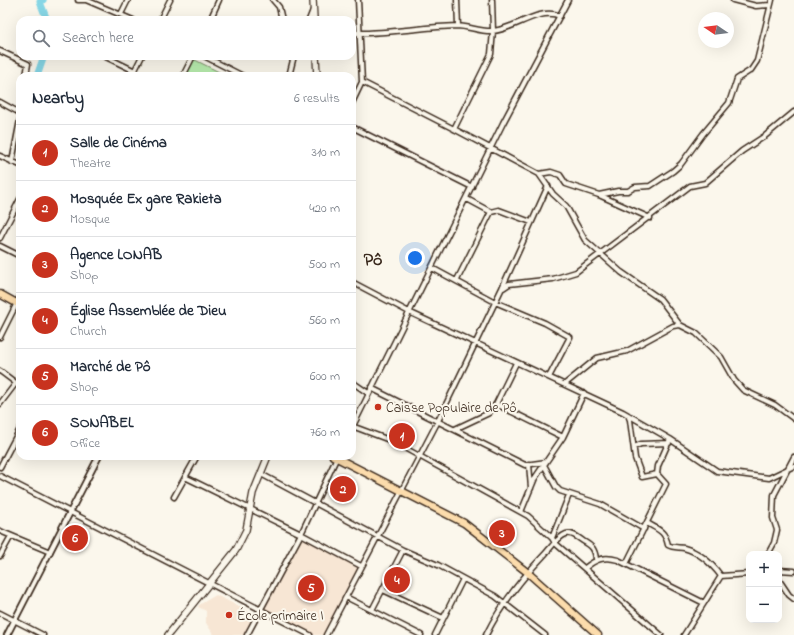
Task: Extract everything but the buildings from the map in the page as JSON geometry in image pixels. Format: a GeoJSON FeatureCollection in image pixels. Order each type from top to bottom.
{"type":"FeatureCollection","features":[{"type":"Feature","properties":{"kind":"highway"},"geometry":{"type":"LineString","coordinates":[[0,294],[16,303]]}},
{"type":"Feature","properties":{"kind":"highway"},"geometry":{"type":"LineString","coordinates":[[342,460],[464,523],[527,572],[598,635]]}},
{"type":"Feature","properties":{"kind":"main road"},"geometry":{"type":"LineString","coordinates":[[313,0],[314,16]]}},
{"type":"Feature","properties":{"kind":"main road"},"geometry":{"type":"LineString","coordinates":[[316,60],[317,72]]}},
{"type":"Feature","properties":{"kind":"main road"},"geometry":{"type":"LineString","coordinates":[[168,635],[236,550],[242,540],[253,493],[266,460]]}},
{"type":"Feature","properties":{"kind":"street"},"geometry":{"type":"LineString","coordinates":[[78,0],[86,0],[125,16]]}},
{"type":"Feature","properties":{"kind":"street"},"geometry":{"type":"LineString","coordinates":[[121,14],[128,0]]}},
{"type":"Feature","properties":{"kind":"street"},"geometry":{"type":"LineString","coordinates":[[162,16],[170,0]]}},
{"type":"Feature","properties":{"kind":"street"},"geometry":{"type":"LineString","coordinates":[[212,16],[219,0]]}},
{"type":"Feature","properties":{"kind":"street"},"geometry":{"type":"LineString","coordinates":[[273,0],[279,7],[281,16]]}},
{"type":"Feature","properties":{"kind":"street"},"geometry":{"type":"LineString","coordinates":[[356,95],[362,82],[358,0]]}},
{"type":"Feature","properties":{"kind":"street"},"geometry":{"type":"LineString","coordinates":[[456,0],[458,26]]}},
{"type":"Feature","properties":{"kind":"street"},"geometry":{"type":"LineString","coordinates":[[454,129],[491,54],[493,31],[492,0]]}},
{"type":"Feature","properties":{"kind":"street"},"geometry":{"type":"LineString","coordinates":[[356,418],[467,199],[503,123],[568,0]]}},
{"type":"Feature","properties":{"kind":"street"},"geometry":{"type":"LineString","coordinates":[[733,0],[756,6],[770,5]]}},
{"type":"Feature","properties":{"kind":"street"},"geometry":{"type":"LineString","coordinates":[[600,194],[628,191],[634,187],[650,186],[681,164],[702,134],[729,103],[737,79],[751,70],[757,61],[772,0]]}},
{"type":"Feature","properties":{"kind":"street"},"geometry":{"type":"LineString","coordinates":[[310,16],[314,8]]}},
{"type":"Feature","properties":{"kind":"street"},"geometry":{"type":"LineString","coordinates":[[356,34],[458,26],[493,31],[520,24],[542,13],[552,13],[560,16]]}},
{"type":"Feature","properties":{"kind":"street"},"geometry":{"type":"LineString","coordinates":[[0,51],[16,58]]}},
{"type":"Feature","properties":{"kind":"street"},"geometry":{"type":"LineString","coordinates":[[19,60],[28,64],[27,72]]}},
{"type":"Feature","properties":{"kind":"street"},"geometry":{"type":"LineString","coordinates":[[112,60],[135,71],[140,60]]}},
{"type":"Feature","properties":{"kind":"street"},"geometry":{"type":"LineString","coordinates":[[185,72],[191,60]]}},
{"type":"Feature","properties":{"kind":"street"},"geometry":{"type":"LineString","coordinates":[[212,60],[235,72]]}},
{"type":"Feature","properties":{"kind":"street"},"geometry":{"type":"LineString","coordinates":[[290,72],[293,60]]}},
{"type":"Feature","properties":{"kind":"street"},"geometry":{"type":"LineString","coordinates":[[362,82],[538,174],[553,194],[566,206],[585,240],[600,255],[621,272],[660,299],[680,325],[696,334],[721,357],[734,380],[744,390],[775,405],[794,420]]}},
{"type":"Feature","properties":{"kind":"street"},"geometry":{"type":"LineString","coordinates":[[0,102],[16,111]]}},
{"type":"Feature","properties":{"kind":"street"},"geometry":{"type":"LineString","coordinates":[[502,288],[509,284],[553,279],[576,272],[650,218],[690,186],[705,183],[742,151],[765,136],[794,112]]}},
{"type":"Feature","properties":{"kind":"street"},"geometry":{"type":"LineString","coordinates":[[356,129],[472,188]]}},
{"type":"Feature","properties":{"kind":"street"},"geometry":{"type":"LineString","coordinates":[[12,162],[16,141]]}},
{"type":"Feature","properties":{"kind":"street"},"geometry":{"type":"LineString","coordinates":[[0,156],[16,164]]}},
{"type":"Feature","properties":{"kind":"street"},"geometry":{"type":"LineString","coordinates":[[538,174],[551,172],[560,175],[566,184],[600,194],[650,218]]}},
{"type":"Feature","properties":{"kind":"street"},"geometry":{"type":"LineString","coordinates":[[326,635],[438,421],[502,288],[548,186]]}},
{"type":"Feature","properties":{"kind":"street"},"geometry":{"type":"LineString","coordinates":[[467,199],[491,212],[500,210],[531,222]]}},
{"type":"Feature","properties":{"kind":"street"},"geometry":{"type":"LineString","coordinates":[[0,238],[16,207]]}},
{"type":"Feature","properties":{"kind":"street"},"geometry":{"type":"LineString","coordinates":[[457,280],[491,212]]}},
{"type":"Feature","properties":{"kind":"street"},"geometry":{"type":"LineString","coordinates":[[0,246],[16,254]]}},
{"type":"Feature","properties":{"kind":"street"},"geometry":{"type":"LineString","coordinates":[[432,268],[457,280],[495,302],[545,323],[570,337],[549,377]]}},
{"type":"Feature","properties":{"kind":"street"},"geometry":{"type":"LineString","coordinates":[[356,284],[516,363],[628,414],[717,471],[768,478],[794,466]]}},
{"type":"Feature","properties":{"kind":"street"},"geometry":{"type":"LineString","coordinates":[[0,337],[16,308]]}},
{"type":"Feature","properties":{"kind":"street"},"geometry":{"type":"LineString","coordinates":[[565,384],[597,358],[627,351],[673,326],[680,325]]}},
{"type":"Feature","properties":{"kind":"street"},"geometry":{"type":"LineString","coordinates":[[455,429],[489,413],[496,404],[516,363]]}},
{"type":"Feature","properties":{"kind":"street"},"geometry":{"type":"LineString","coordinates":[[0,370],[16,382]]}},
{"type":"Feature","properties":{"kind":"street"},"geometry":{"type":"LineString","coordinates":[[356,385],[368,393]]}},
{"type":"Feature","properties":{"kind":"street"},"geometry":{"type":"LineString","coordinates":[[0,404],[16,386]]}},
{"type":"Feature","properties":{"kind":"street"},"geometry":{"type":"LineString","coordinates":[[371,388],[525,465],[545,464]]}},
{"type":"Feature","properties":{"kind":"street"},"geometry":{"type":"LineString","coordinates":[[521,512],[535,478],[563,437],[584,393]]}},
{"type":"Feature","properties":{"kind":"street"},"geometry":{"type":"LineString","coordinates":[[496,404],[563,437]]}},
{"type":"Feature","properties":{"kind":"street"},"geometry":{"type":"LineString","coordinates":[[628,414],[635,458],[642,477],[657,474]]}},
{"type":"Feature","properties":{"kind":"street"},"geometry":{"type":"LineString","coordinates":[[356,428],[392,441],[419,458],[528,516],[552,538],[555,543],[661,635]]}},
{"type":"Feature","properties":{"kind":"street"},"geometry":{"type":"LineString","coordinates":[[0,467],[16,436]]}},
{"type":"Feature","properties":{"kind":"street"},"geometry":{"type":"LineString","coordinates":[[634,447],[641,444],[669,441]]}},
{"type":"Feature","properties":{"kind":"street"},"geometry":{"type":"LineString","coordinates":[[626,564],[666,484],[657,474],[658,466],[669,441]]}},
{"type":"Feature","properties":{"kind":"street"},"geometry":{"type":"LineString","coordinates":[[770,551],[774,544],[777,530],[773,518],[774,495],[786,469],[794,458]]}},
{"type":"Feature","properties":{"kind":"street"},"geometry":{"type":"LineString","coordinates":[[8,635],[97,460]]}},
{"type":"Feature","properties":{"kind":"street"},"geometry":{"type":"LineString","coordinates":[[174,498],[195,460]]}},
{"type":"Feature","properties":{"kind":"street"},"geometry":{"type":"LineString","coordinates":[[247,635],[301,534],[335,460]]}},
{"type":"Feature","properties":{"kind":"street"},"geometry":{"type":"LineString","coordinates":[[529,464],[532,488]]}},
{"type":"Feature","properties":{"kind":"street"},"geometry":{"type":"LineString","coordinates":[[545,464],[556,487],[569,495],[600,504],[644,529]]}},
{"type":"Feature","properties":{"kind":"street"},"geometry":{"type":"LineString","coordinates":[[261,474],[403,550],[438,565],[504,602],[542,634]]}},
{"type":"Feature","properties":{"kind":"street"},"geometry":{"type":"LineString","coordinates":[[0,476],[310,635]]}},
{"type":"Feature","properties":{"kind":"street"},"geometry":{"type":"LineString","coordinates":[[185,477],[301,534],[361,566]]}},
{"type":"Feature","properties":{"kind":"street"},"geometry":{"type":"LineString","coordinates":[[552,538],[569,495]]}},
{"type":"Feature","properties":{"kind":"street"},"geometry":{"type":"LineString","coordinates":[[647,523],[664,532],[667,536],[668,545],[684,548],[696,554],[713,564],[722,576]]}},
{"type":"Feature","properties":{"kind":"street"},"geometry":{"type":"LineString","coordinates":[[0,531],[50,552]]}},
{"type":"Feature","properties":{"kind":"street"},"geometry":{"type":"LineString","coordinates":[[486,635],[504,602],[527,572],[555,543],[565,535],[570,534],[591,545],[595,550],[596,559]]}},
{"type":"Feature","properties":{"kind":"street"},"geometry":{"type":"LineString","coordinates":[[0,556],[11,536]]}},
{"type":"Feature","properties":{"kind":"street"},"geometry":{"type":"LineString","coordinates":[[372,610],[403,550]]}},
{"type":"Feature","properties":{"kind":"street"},"geometry":{"type":"LineString","coordinates":[[585,568],[596,559],[608,558],[626,564],[704,603]]}},
{"type":"Feature","properties":{"kind":"street"},"geometry":{"type":"LineString","coordinates":[[782,570],[794,570]]}},
{"type":"Feature","properties":{"kind":"street"},"geometry":{"type":"LineString","coordinates":[[722,576],[746,574]]}},
{"type":"Feature","properties":{"kind":"street"},"geometry":{"type":"LineString","coordinates":[[684,635],[722,576]]}},
{"type":"Feature","properties":{"kind":"street"},"geometry":{"type":"LineString","coordinates":[[434,635],[463,579]]}},
{"type":"Feature","properties":{"kind":"street"},"geometry":{"type":"LineString","coordinates":[[782,585],[789,596],[794,599]]}},
{"type":"Feature","properties":{"kind":"street"},"geometry":{"type":"LineString","coordinates":[[383,590],[443,618]]}},
{"type":"Feature","properties":{"kind":"street"},"geometry":{"type":"LineString","coordinates":[[346,597],[421,635]]}},
{"type":"Feature","properties":{"kind":"street"},"geometry":{"type":"LineString","coordinates":[[0,612],[43,635]]}},
{"type":"Feature","properties":{"kind":"shaded area"},"geometry":{"type":"Polygon","coordinates":[[[301,537],[359,567],[324,635],[314,635],[263,609],[301,537]]]}},
{"type":"Feature","properties":{"kind":"shaded area","name":"École primaire I"},"geometry":{"type":"Polygon","coordinates":[[[216,595],[250,612],[252,619],[244,635],[214,635],[206,623],[206,611],[198,607],[216,595]]]}},
{"type":"Feature","properties":{"kind":"green space"},"geometry":{"type":"Polygon","coordinates":[[[192,60],[195,60],[219,72],[186,72],[192,60]]]}},
{"type":"Feature","properties":{"kind":"waterway"},"geometry":{"type":"LineString","coordinates":[[43,0],[40,2],[45,16]]}},
{"type":"Feature","properties":{"kind":"waterway"},"geometry":{"type":"LineString","coordinates":[[38,72],[43,60]]}},
{"type":"Feature","properties":{"kind":"place","name":"Caisse Populaire de Pô"},"geometry":{"type":"Point","coordinates":[378,407]}},
{"type":"Feature","properties":{"kind":"place","name":"Salle de Cinéma"},"geometry":{"type":"Point","coordinates":[402,436]}},
{"type":"Feature","properties":{"kind":"place","name":"Mosquée Ex gare Rakieta"},"geometry":{"type":"Point","coordinates":[343,489]}},
{"type":"Feature","properties":{"kind":"place","name":"Agence LONAB"},"geometry":{"type":"Point","coordinates":[502,533]}},
{"type":"Feature","properties":{"kind":"place","name":"SONABEL"},"geometry":{"type":"Point","coordinates":[75,538]}},
{"type":"Feature","properties":{"kind":"place","name":"Église Assemblée de Dieu"},"geometry":{"type":"Point","coordinates":[397,580]}},
{"type":"Feature","properties":{"kind":"place","name":"Marché de Pô"},"geometry":{"type":"Point","coordinates":[311,588]}},
{"type":"Feature","properties":{"kind":"place","name":"École primaire I"},"geometry":{"type":"Point","coordinates":[229,615]}},
{"type":"Feature","properties":{"kind":"district","name":"Pô"},"geometry":{"type":"Point","coordinates":[373,259]}}]}
